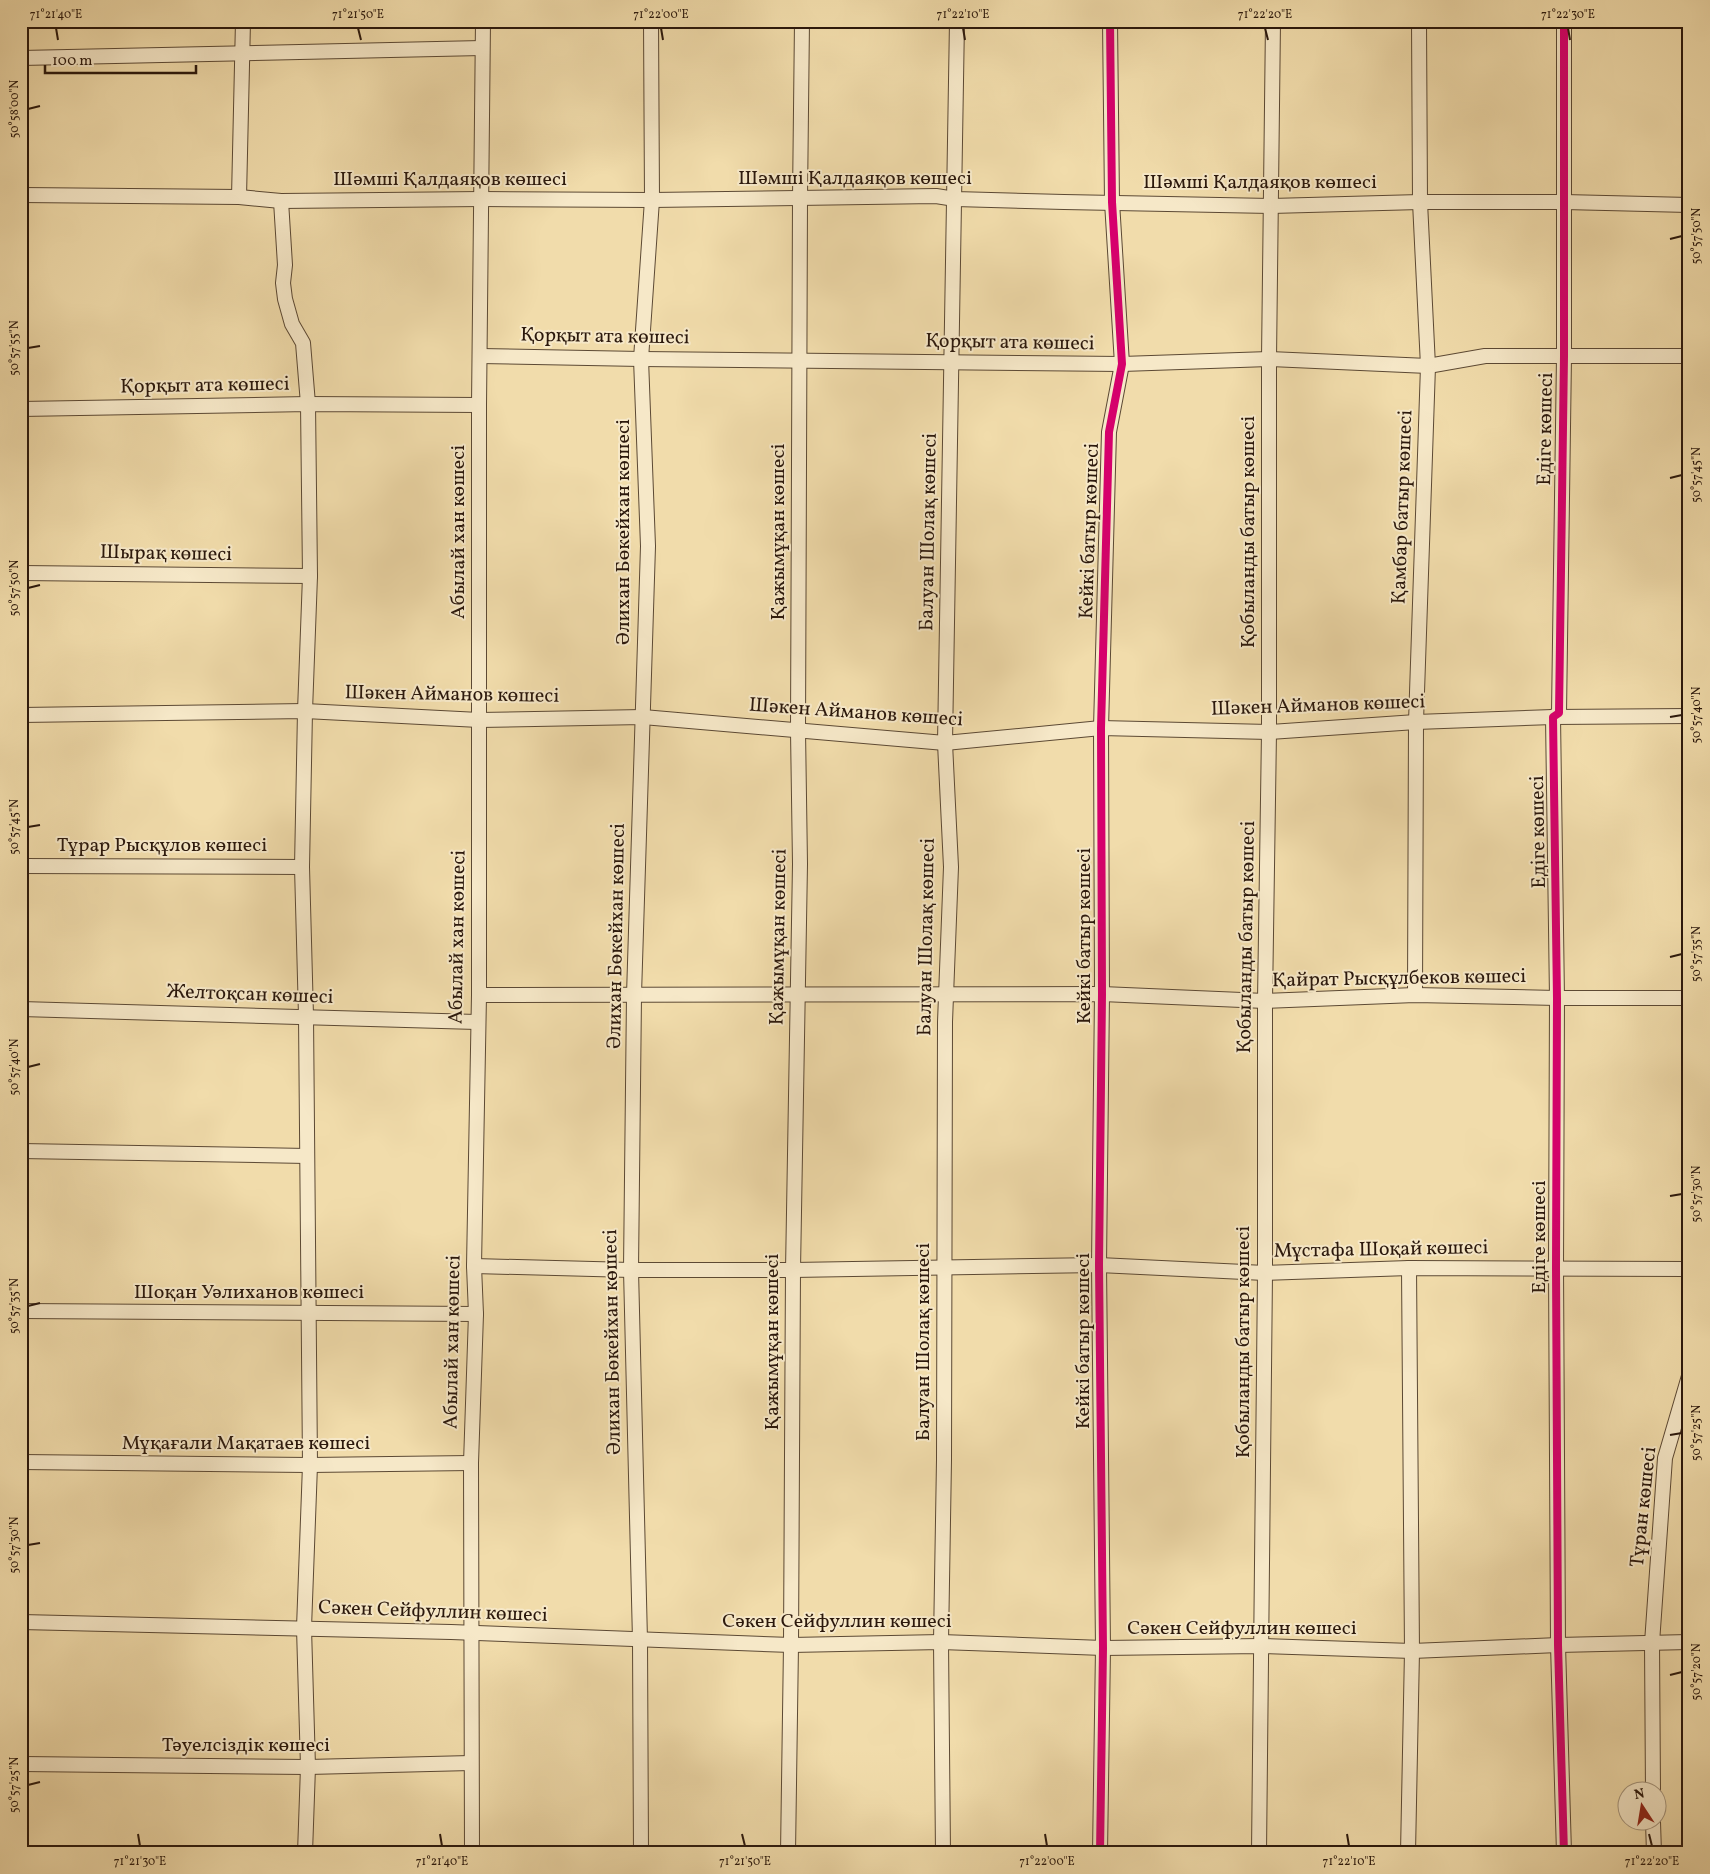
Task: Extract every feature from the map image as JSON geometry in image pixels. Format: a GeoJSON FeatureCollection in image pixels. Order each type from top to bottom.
{"type":"FeatureCollection","features":[{"type":"Feature","properties":{"kind":"street"},"geometry":{"type":"LineString","coordinates":[[239,197],[243,54],[242,21]]}},
{"type":"Feature","properties":{"kind":"street","name":"Абылай хан көшесі"},"geometry":{"type":"LineString","coordinates":[[472,1853],[471,1463],[476,1314],[474,1266],[477,1022],[479,995],[479,405],[483,21]]}},
{"type":"Feature","properties":{"kind":"street","name":"Әлихан Бөкейхан көшесі"},"geometry":{"type":"LineString","coordinates":[[641,1853],[640,1640],[630,1270],[634,995],[648,546],[641,359],[652,200],[651,21]]}},
{"type":"Feature","properties":{"kind":"street","name":"Қажымұқан көшесі"},"geometry":{"type":"LineString","coordinates":[[788,1853],[793,1270],[800,864],[798,731],[802,21]]}},
{"type":"Feature","properties":{"kind":"street","name":"Балуан Шолақ көшесі"},"geometry":{"type":"LineString","coordinates":[[943,1853],[941,1642],[946,995],[951,867],[945,743],[953,362],[957,21]]}},
{"type":"Feature","properties":{"kind":"street","name":"Кейкі батыр көшесі"},"geometry":{"type":"LineString","coordinates":[[1100,1853],[1103,1648],[1099,1265],[1102,994],[1100,728],[1109,432],[1122,364],[1112,202],[1110,21]]}},
{"type":"Feature","properties":{"kind":"street","name":"Қобыланды батыр көшесі"},"geometry":{"type":"LineString","coordinates":[[1259,1853],[1265,1273],[1265,1001],[1269,732],[1269,359],[1273,21]]}},
{"type":"Feature","properties":{"kind":"street","name":"Қамбар батыр көшесі"},"geometry":{"type":"LineString","coordinates":[[1415,995],[1416,722],[1428,366],[1420,202],[1419,21]]}},
{"type":"Feature","properties":{"kind":"street","name":"Едіге көшесі"},"geometry":{"type":"LineString","coordinates":[[1564,21],[1564,356],[1558,713],[1554,717],[1557,998],[1558,1645],[1564,1853]]}},
{"type":"Feature","properties":{"kind":"street"},"geometry":{"type":"LineString","coordinates":[[21,58],[482,48]]}},
{"type":"Feature","properties":{"kind":"street","name":"Шәмші Қалдаяқов көшесі"},"geometry":{"type":"LineString","coordinates":[[21,195],[239,197],[281,201],[652,200],[936,196],[955,199],[1271,206],[1420,202],[1564,202],[1689,205]]}},
{"type":"Feature","properties":{"kind":"street"},"geometry":{"type":"LineString","coordinates":[[281,201],[285,299],[292,324],[303,343],[308,404],[310,576],[304,711],[302,867],[306,1016],[310,1465],[304,1628],[308,1767],[304,1853]]}},
{"type":"Feature","properties":{"kind":"street","name":"Қорқыт ата көшесі"},"geometry":{"type":"LineString","coordinates":[[480,356],[1122,364],[1269,359],[1428,366],[1485,356],[1689,356]]}},
{"type":"Feature","properties":{"kind":"street","name":"Қорқыт ата көшесі"},"geometry":{"type":"LineString","coordinates":[[21,409],[308,404],[479,405]]}},
{"type":"Feature","properties":{"kind":"street","name":"Шырақ көшесі"},"geometry":{"type":"LineString","coordinates":[[21,573],[310,576]]}},
{"type":"Feature","properties":{"kind":"street","name":"Шәкен Айманов көшесі"},"geometry":{"type":"LineString","coordinates":[[21,715],[304,711],[479,720],[642,717],[945,743],[1100,728],[1269,732],[1416,722],[1554,717],[1689,716]]}},
{"type":"Feature","properties":{"kind":"street","name":"Тұрар Рысқұлов көшесі"},"geometry":{"type":"LineString","coordinates":[[21,866],[302,867]]}},
{"type":"Feature","properties":{"kind":"street","name":"Қайрат Рысқұлбеков көшесі"},"geometry":{"type":"LineString","coordinates":[[479,995],[1102,994],[1265,1001],[1415,995],[1689,998]]}},
{"type":"Feature","properties":{"kind":"street","name":"Желтоқсан көшесі"},"geometry":{"type":"LineString","coordinates":[[21,1009],[477,1022]]}},
{"type":"Feature","properties":{"kind":"street"},"geometry":{"type":"LineString","coordinates":[[21,1151],[307,1156]]}},
{"type":"Feature","properties":{"kind":"street","name":"Мұстафа Шоқай көшесі"},"geometry":{"type":"LineString","coordinates":[[474,1266],[630,1270],[793,1270],[1099,1265],[1265,1273],[1409,1268],[1556,1267],[1689,1269]]}},
{"type":"Feature","properties":{"kind":"street"},"geometry":{"type":"LineString","coordinates":[[1408,1853],[1412,1651],[1409,1268]]}},
{"type":"Feature","properties":{"kind":"street","name":"Шоқан Уәлиханов көшесі"},"geometry":{"type":"LineString","coordinates":[[21,1311],[476,1314]]}},
{"type":"Feature","properties":{"kind":"street","name":"Тұран көшесі"},"geometry":{"type":"LineString","coordinates":[[1653,1782],[1652,1644],[1665,1458],[1689,1376]]}},
{"type":"Feature","properties":{"kind":"street","name":"Мұқағали Мақатаев көшесі"},"geometry":{"type":"LineString","coordinates":[[21,1462],[310,1465],[471,1463]]}},
{"type":"Feature","properties":{"kind":"street","name":"Сәкен Сейфуллин көшесі"},"geometry":{"type":"LineString","coordinates":[[21,1622],[472,1633],[791,1645],[941,1642],[1103,1648],[1261,1646],[1412,1651],[1689,1642]]}},
{"type":"Feature","properties":{"kind":"street","name":"Тәуелсіздік көшесі"},"geometry":{"type":"LineString","coordinates":[[21,1764],[308,1767],[471,1763]]}},
{"type":"Feature","properties":{"kind":"street"},"geometry":{"type":"LineString","coordinates":[[1654,1832],[1654,1853]]}},
{"type":"Feature","properties":{"kind":"cycle path"},"geometry":{"type":"LineString","coordinates":[[1100,1853],[1103,1648],[1099,1265],[1102,994],[1101,728],[1109,432],[1122,364],[1112,202],[1110,21]]}},
{"type":"Feature","properties":{"kind":"cycle path"},"geometry":{"type":"LineString","coordinates":[[1564,21],[1564,356],[1559,713],[1553,717],[1557,998],[1558,1645],[1564,1853]]}}]}
